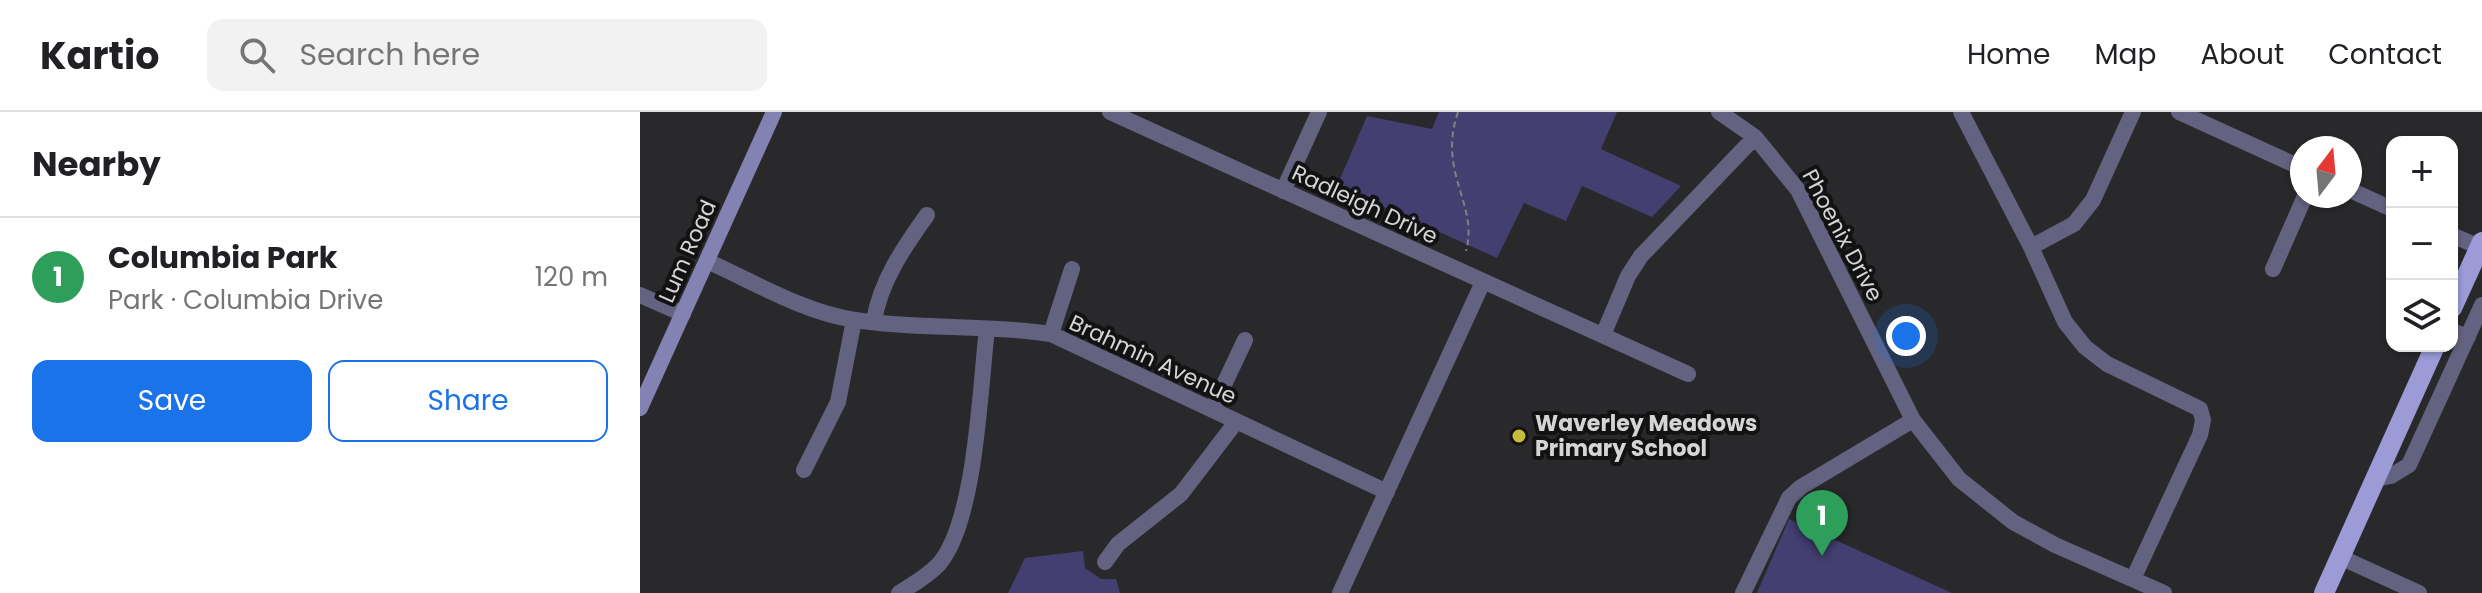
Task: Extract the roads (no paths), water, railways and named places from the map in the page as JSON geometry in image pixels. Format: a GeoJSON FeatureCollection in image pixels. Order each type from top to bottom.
{"type":"FeatureCollection","features":[{"type":"Feature","properties":{"kind":"main road"},"geometry":{"type":"LineString","coordinates":[[2458,295],[2481,244]]}},
{"type":"Feature","properties":{"kind":"main road"},"geometry":{"type":"LineString","coordinates":[[2324,593],[2432,352]]}},
{"type":"Feature","properties":{"kind":"street","name":"Lum Road"},"geometry":{"type":"LineString","coordinates":[[640,408],[774,112]]}},
{"type":"Feature","properties":{"kind":"street","name":"Radleigh Drive"},"geometry":{"type":"LineString","coordinates":[[1110,112],[1134,117],[1283,191],[1688,374]]}},
{"type":"Feature","properties":{"kind":"street"},"geometry":{"type":"LineString","coordinates":[[1283,191],[1319,112]]}},
{"type":"Feature","properties":{"kind":"street","name":"Phoenix Drive"},"geometry":{"type":"LineString","coordinates":[[1719,112],[1755,137],[1798,190],[1913,420],[1939,457],[1991,506],[2055,545],[2164,593]]}},
{"type":"Feature","properties":{"kind":"street"},"geometry":{"type":"LineString","coordinates":[[1961,112],[2031,247],[2065,322],[2085,347],[2107,364],[2200,409],[2203,420],[2200,435],[2133,579]]}},
{"type":"Feature","properties":{"kind":"street"},"geometry":{"type":"LineString","coordinates":[[2031,247],[2074,224],[2093,200],[2133,112]]}},
{"type":"Feature","properties":{"kind":"street"},"geometry":{"type":"LineString","coordinates":[[2179,112],[2290,163]]}},
{"type":"Feature","properties":{"kind":"street"},"geometry":{"type":"LineString","coordinates":[[1603,335],[1628,276],[1641,256],[1755,137]]}},
{"type":"Feature","properties":{"kind":"street"},"geometry":{"type":"LineString","coordinates":[[2362,195],[2390,208]]}},
{"type":"Feature","properties":{"kind":"street"},"geometry":{"type":"LineString","coordinates":[[2273,269],[2300,208]]}},
{"type":"Feature","properties":{"kind":"street"},"geometry":{"type":"LineString","coordinates":[[874,321],[877,301],[907,242],[927,215]]}},
{"type":"Feature","properties":{"kind":"street"},"geometry":{"type":"LineString","coordinates":[[2458,237],[2481,244]]}},
{"type":"Feature","properties":{"kind":"street","name":"Brahmin Avenue"},"geometry":{"type":"LineString","coordinates":[[707,261],[812,309],[854,320],[1051,334],[1387,492]]}},
{"type":"Feature","properties":{"kind":"street"},"geometry":{"type":"LineString","coordinates":[[1051,334],[1072,269]]}},
{"type":"Feature","properties":{"kind":"street"},"geometry":{"type":"LineString","coordinates":[[1340,593],[1483,282]]}},
{"type":"Feature","properties":{"kind":"street"},"geometry":{"type":"LineString","coordinates":[[640,295],[683,314]]}},
{"type":"Feature","properties":{"kind":"street"},"geometry":{"type":"LineString","coordinates":[[2375,479],[2391,476],[2409,465],[2460,334],[2482,305]]}},
{"type":"Feature","properties":{"kind":"street"},"geometry":{"type":"LineString","coordinates":[[804,470],[838,402],[854,320]]}},
{"type":"Feature","properties":{"kind":"street"},"geometry":{"type":"LineString","coordinates":[[899,593],[939,563],[959,524],[987,329]]}},
{"type":"Feature","properties":{"kind":"street"},"geometry":{"type":"LineString","coordinates":[[1212,410],[1245,340]]}},
{"type":"Feature","properties":{"kind":"street"},"geometry":{"type":"LineString","coordinates":[[1743,593],[1789,498],[1801,487],[1913,420]]}},
{"type":"Feature","properties":{"kind":"street"},"geometry":{"type":"LineString","coordinates":[[1105,562],[1118,544],[1181,494],[1236,422]]}},
{"type":"Feature","properties":{"kind":"street"},"geometry":{"type":"LineString","coordinates":[[2340,557],[2419,593]]}},
{"type":"Feature","properties":{"kind":"place","name":"Waverley Meadows Primary School"},"geometry":{"type":"Point","coordinates":[1519,436]}},
{"type":"Feature","properties":{"kind":"place","name":"Columbia Park"},"geometry":{"type":"Point","coordinates":[1822,556]}}]}
